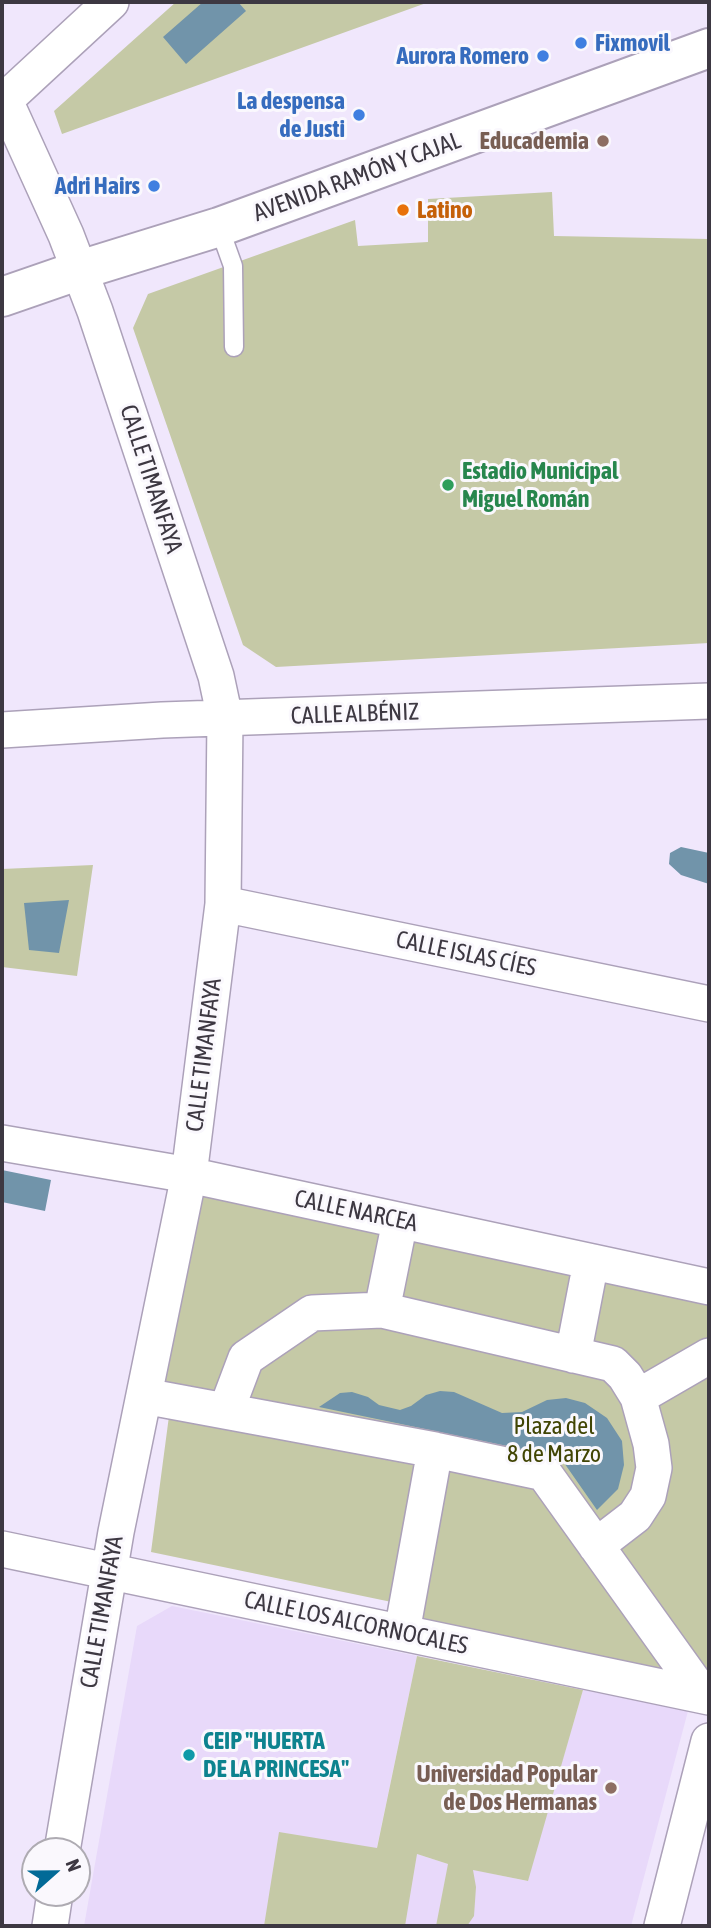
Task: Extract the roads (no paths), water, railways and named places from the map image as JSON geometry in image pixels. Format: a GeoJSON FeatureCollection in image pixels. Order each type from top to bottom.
{"type":"FeatureCollection","features":[{"type":"Feature","properties":{"kind":"street"},"geometry":{"type":"LineString","coordinates":[[4,97],[111,2]]}},
{"type":"Feature","properties":{"kind":"street","name":"AVENIDA RAMÓN Y CAJAL"},"geometry":{"type":"LineString","coordinates":[[2,297],[219,227],[708,54]]}},
{"type":"Feature","properties":{"kind":"street","name":"CALLE TIMANFAYA"},"geometry":{"type":"LineString","coordinates":[[4,97],[80,270],[216,676],[225,718],[223,904],[189,1175],[109,1571],[64,1837]]}},
{"type":"Feature","properties":{"kind":"street","name":"CALLE ALBÉNIZ"},"geometry":{"type":"LineString","coordinates":[[2,730],[225,718],[709,701]]}},
{"type":"Feature","properties":{"kind":"street","name":"CALLE ISLAS CÍES"},"geometry":{"type":"LineString","coordinates":[[223,904],[709,1004]]}},
{"type":"Feature","properties":{"kind":"street","name":"CALLE NARCEA"},"geometry":{"type":"LineString","coordinates":[[2,1143],[189,1175],[709,1287]]}},
{"type":"Feature","properties":{"kind":"street"},"geometry":{"type":"LineString","coordinates":[[382,1310],[400,1221]]}},
{"type":"Feature","properties":{"kind":"street"},"geometry":{"type":"LineString","coordinates":[[573,1355],[591,1262]]}},
{"type":"Feature","properties":{"kind":"street"},"geometry":{"type":"LineString","coordinates":[[226,1411],[246,1358],[312,1313],[382,1310],[613,1364],[625,1376],[638,1397],[646,1419],[654,1468],[648,1496],[635,1516],[596,1546]]}},
{"type":"Feature","properties":{"kind":"street"},"geometry":{"type":"LineString","coordinates":[[638,1397],[709,1356]]}},
{"type":"Feature","properties":{"kind":"street"},"geometry":{"type":"LineString","coordinates":[[144,1396],[544,1473],[706,1696]]}},
{"type":"Feature","properties":{"kind":"street"},"geometry":{"type":"LineString","coordinates":[[402,1632],[435,1450]]}},
{"type":"Feature","properties":{"kind":"street","name":"CALLE LOS ALCORNOCALES"},"geometry":{"type":"LineString","coordinates":[[2,1549],[706,1696]]}},
{"type":"Feature","properties":{"kind":"street"},"geometry":{"type":"LineString","coordinates":[[663,1926],[709,1741]]}},
{"type":"Feature","properties":{"kind":"street"},"geometry":{"type":"LineString","coordinates":[[50,1926],[53,1907]]}},
{"type":"Feature","properties":{"kind":"lane"},"geometry":{"type":"LineString","coordinates":[[219,227],[233,265],[234,347]]}},
{"type":"Feature","properties":{"kind":"water"},"geometry":{"type":"Polygon","coordinates":[[[203,2],[238,2],[246,11],[186,64],[163,37],[203,2]]]}},
{"type":"Feature","properties":{"kind":"water"},"geometry":{"type":"Polygon","coordinates":[[[681,847],[709,853],[709,884],[681,875],[669,864],[670,853],[681,847]]]}},
{"type":"Feature","properties":{"kind":"water"},"geometry":{"type":"Polygon","coordinates":[[[69,900],[59,953],[29,950],[24,903],[69,900]]]}},
{"type":"Feature","properties":{"kind":"water"},"geometry":{"type":"Polygon","coordinates":[[[2,1170],[51,1180],[45,1211],[2,1202],[2,1170]]]}},
{"type":"Feature","properties":{"kind":"water"},"geometry":{"type":"Polygon","coordinates":[[[440,1391],[454,1392],[502,1413],[522,1412],[547,1400],[566,1398],[585,1403],[607,1418],[622,1441],[624,1465],[618,1489],[597,1510],[560,1457],[319,1407],[340,1393],[352,1392],[368,1397],[379,1405],[400,1410],[426,1395],[440,1391]]]}},
{"type":"Feature","properties":{"kind":"place","name":"Fixmovil"},"geometry":{"type":"Point","coordinates":[581,43]}},
{"type":"Feature","properties":{"kind":"place","name":"Aurora Romero"},"geometry":{"type":"Point","coordinates":[543,56]}},
{"type":"Feature","properties":{"kind":"place","name":"La despensa de Justi"},"geometry":{"type":"Point","coordinates":[359,115]}},
{"type":"Feature","properties":{"kind":"place","name":"Educademia"},"geometry":{"type":"Point","coordinates":[603,141]}},
{"type":"Feature","properties":{"kind":"place","name":"Adri Hairs"},"geometry":{"type":"Point","coordinates":[154,186]}},
{"type":"Feature","properties":{"kind":"place","name":"Latino"},"geometry":{"type":"Point","coordinates":[403,210]}},
{"type":"Feature","properties":{"kind":"place","name":"Estadio Municipal Miguel Román"},"geometry":{"type":"Point","coordinates":[448,485]}},
{"type":"Feature","properties":{"kind":"place","name":"CEIP \"HUERTA DE LA PRINCESA\""},"geometry":{"type":"Point","coordinates":[189,1755]}},
{"type":"Feature","properties":{"kind":"place","name":"Universidad Popular de Dos Hermanas"},"geometry":{"type":"Point","coordinates":[611,1788]}},
{"type":"Feature","properties":{"kind":"park label","name":"Plaza del 8 de Marzo"},"geometry":{"type":"Point","coordinates":[554,1440]}}]}
